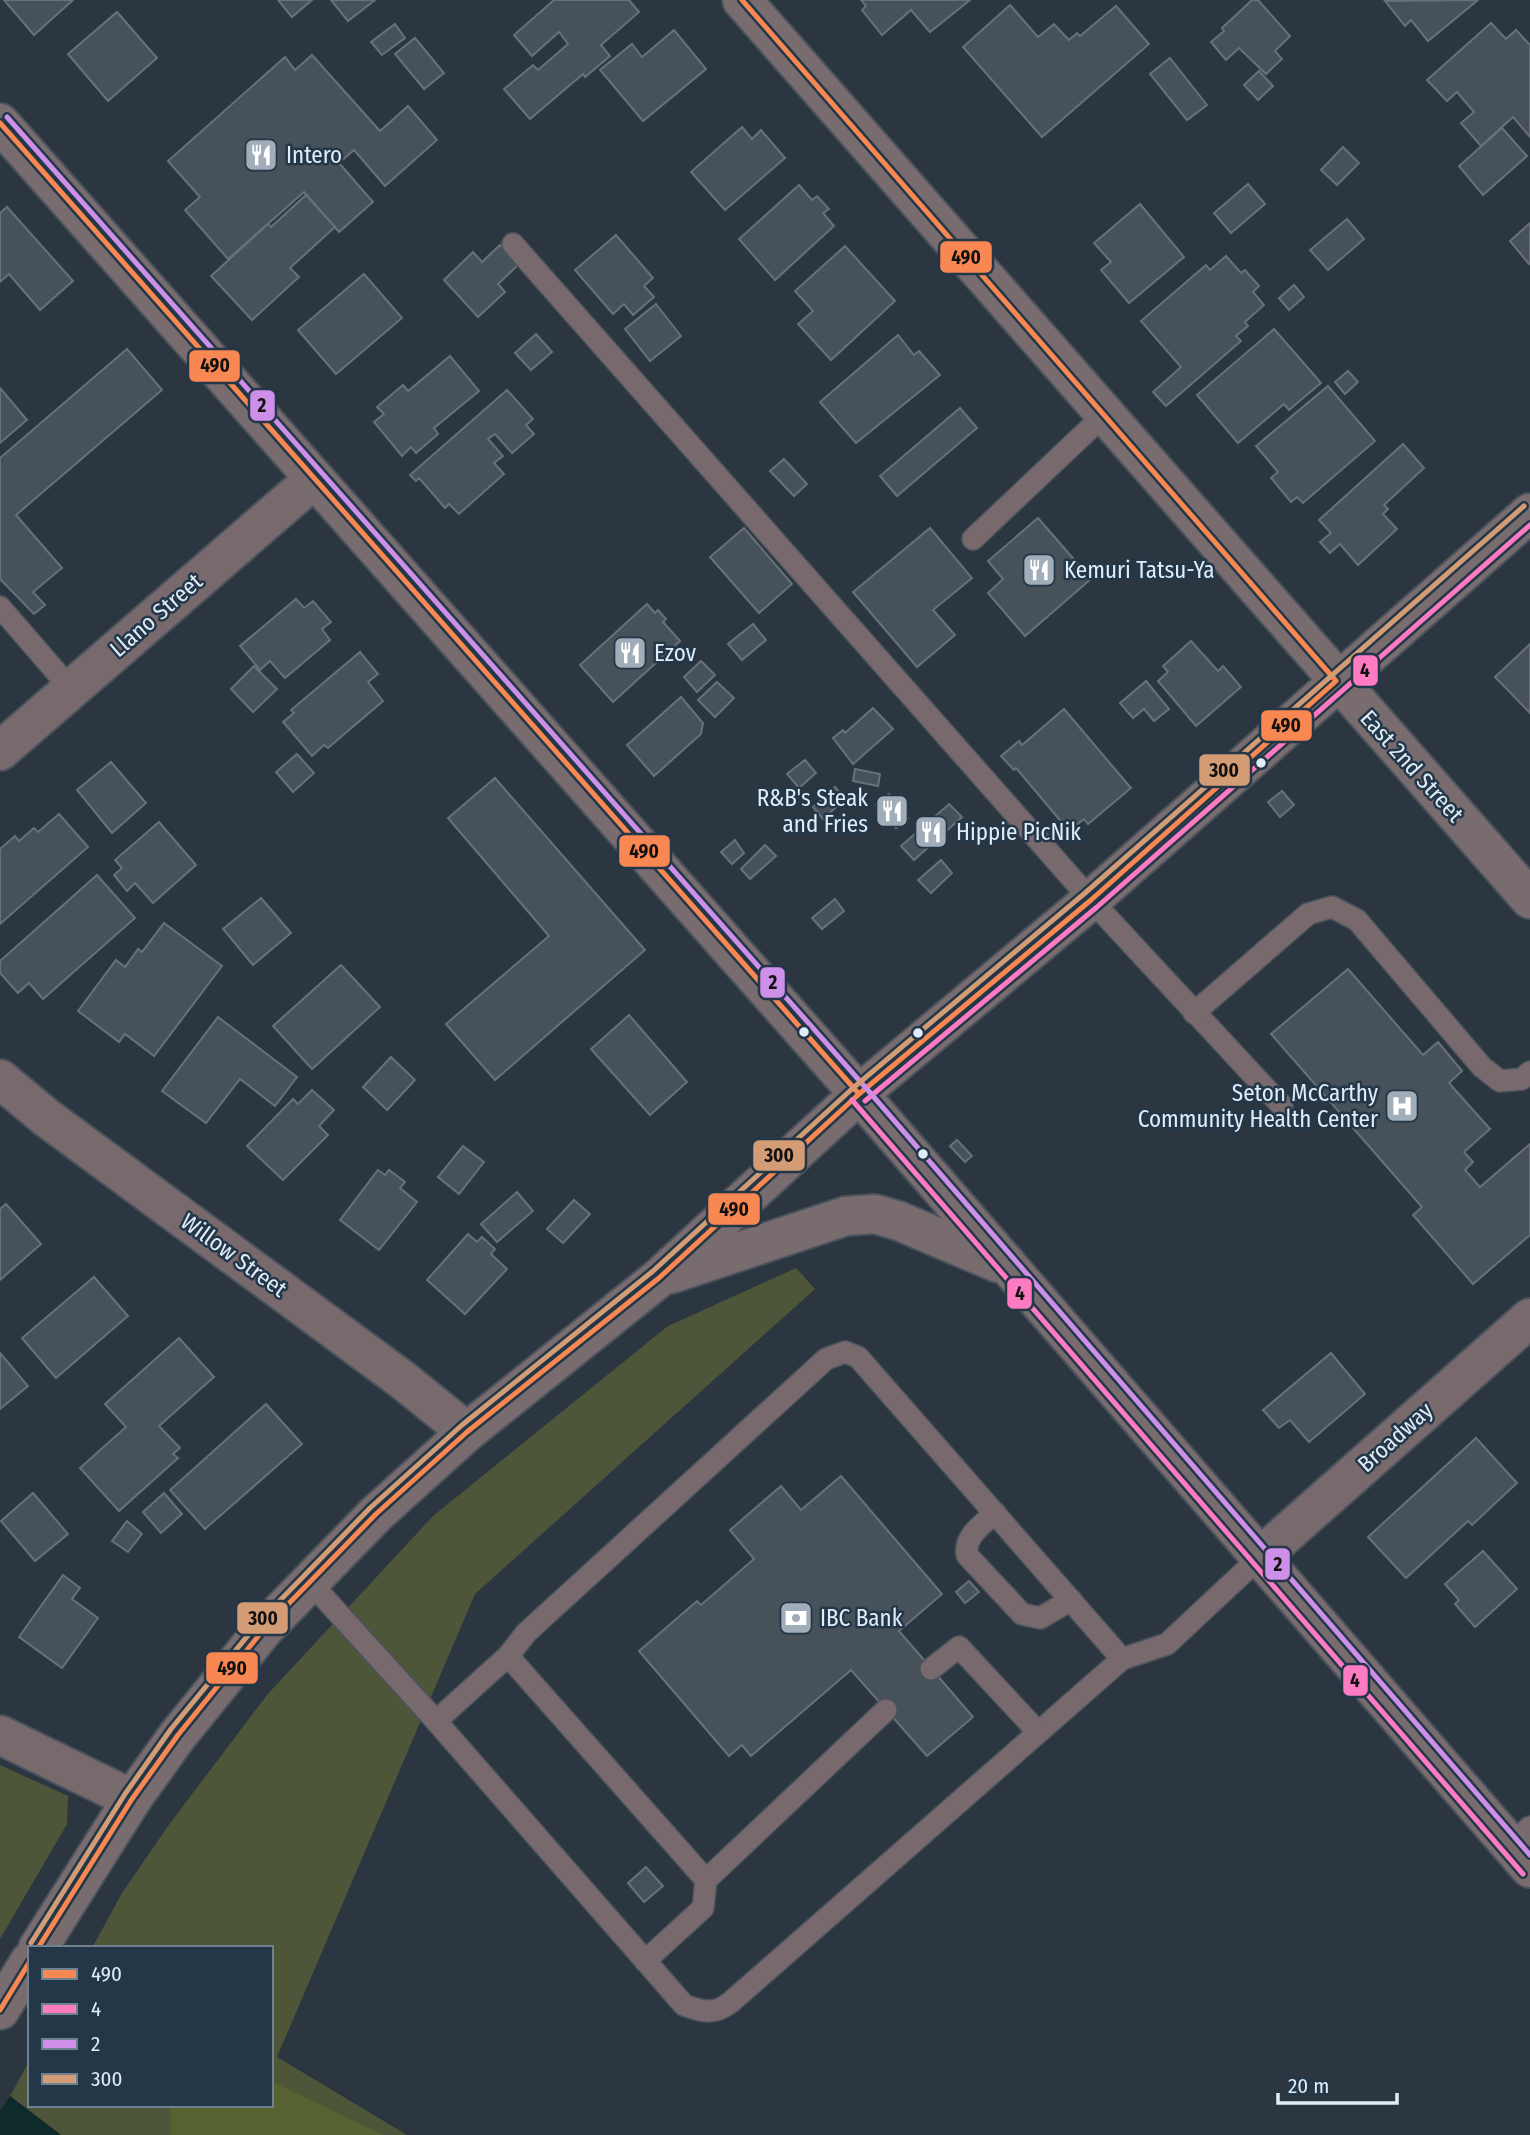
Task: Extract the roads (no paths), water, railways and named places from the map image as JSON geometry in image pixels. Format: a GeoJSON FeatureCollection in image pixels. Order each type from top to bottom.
{"type":"FeatureCollection","features":[{"type":"Feature","properties":{"kind":"main road","name":"East 2nd Street"},"geometry":{"type":"LineString","coordinates":[[742,0],[1336,681],[1530,899]]}},
{"type":"Feature","properties":{"kind":"main road"},"geometry":{"type":"LineString","coordinates":[[0,123],[313,480],[859,1094],[1260,1557],[1523,1846]]}},
{"type":"Feature","properties":{"kind":"main road"},"geometry":{"type":"LineString","coordinates":[[39,1946],[132,1800],[225,1675],[308,1580],[467,1432],[659,1278],[859,1094],[1091,900],[1336,681],[1530,513]]}},
{"type":"Feature","properties":{"kind":"main road"},"geometry":{"type":"LineString","coordinates":[[659,1278],[846,1216],[875,1214],[1006,1266]]}},
{"type":"Feature","properties":{"kind":"main road"},"geometry":{"type":"LineString","coordinates":[[0,2010],[28,1965]]}},
{"type":"Feature","properties":{"kind":"street","name":"Llano Street"},"geometry":{"type":"LineString","coordinates":[[0,751],[313,480]]}},
{"type":"Feature","properties":{"kind":"street","name":"Willow Street"},"geometry":{"type":"LineString","coordinates":[[0,1079],[47,1118],[404,1381],[467,1432]]}},
{"type":"Feature","properties":{"kind":"street","name":"Broadway"},"geometry":{"type":"LineString","coordinates":[[1260,1557],[1530,1318]]}},
{"type":"Feature","properties":{"kind":"street"},"geometry":{"type":"LineString","coordinates":[[0,1735],[132,1800]]}},
{"type":"Feature","properties":{"kind":"lane"},"geometry":{"type":"LineString","coordinates":[[513,244],[1091,900],[1282,1106]]}},
{"type":"Feature","properties":{"kind":"lane"},"geometry":{"type":"LineString","coordinates":[[973,539],[1104,415]]}},
{"type":"Feature","properties":{"kind":"lane"},"geometry":{"type":"LineString","coordinates":[[0,607],[71,689]]}},
{"type":"Feature","properties":{"kind":"lane"},"geometry":{"type":"LineString","coordinates":[[1194,1013],[1308,914],[1332,906],[1357,920],[1482,1067],[1500,1081],[1522,1079],[1530,1072]]}},
{"type":"Feature","properties":{"kind":"lane"},"geometry":{"type":"LineString","coordinates":[[436,1721],[508,1656],[526,1633],[826,1359],[845,1352],[858,1357],[1122,1659]]}},
{"type":"Feature","properties":{"kind":"lane"},"geometry":{"type":"LineString","coordinates":[[995,1513],[972,1534],[966,1546],[967,1555],[1022,1615],[1040,1618],[1071,1600]]}},
{"type":"Feature","properties":{"kind":"lane"},"geometry":{"type":"LineString","coordinates":[[308,1580],[436,1721],[684,2005],[701,2012],[720,2011],[1122,1659],[1167,1644],[1260,1557]]}},
{"type":"Feature","properties":{"kind":"lane"},"geometry":{"type":"LineString","coordinates":[[931,1669],[959,1647],[1038,1732]]}},
{"type":"Feature","properties":{"kind":"lane"},"geometry":{"type":"LineString","coordinates":[[508,1656],[706,1880]]}},
{"type":"Feature","properties":{"kind":"lane"},"geometry":{"type":"LineString","coordinates":[[645,1961],[704,1908],[706,1880],[886,1710]]}},
{"type":"Feature","properties":{"kind":"place","name":"Intero"},"geometry":{"type":"Point","coordinates":[261,155]}},
{"type":"Feature","properties":{"kind":"place","name":"Kemuri Tatsu-Ya"},"geometry":{"type":"Point","coordinates":[1039,570]}},
{"type":"Feature","properties":{"kind":"place","name":"Ezov"},"geometry":{"type":"Point","coordinates":[630,653]}},
{"type":"Feature","properties":{"kind":"place","name":"R&B's Steak and Fries"},"geometry":{"type":"Point","coordinates":[892,811]}},
{"type":"Feature","properties":{"kind":"place","name":"Hippie PicNik"},"geometry":{"type":"Point","coordinates":[931,832]}},
{"type":"Feature","properties":{"kind":"place","name":"Seton McCarthy Community Health Center"},"geometry":{"type":"Point","coordinates":[1402,1106]}},
{"type":"Feature","properties":{"kind":"place","name":"IBC Bank"},"geometry":{"type":"Point","coordinates":[796,1618]}}]}
